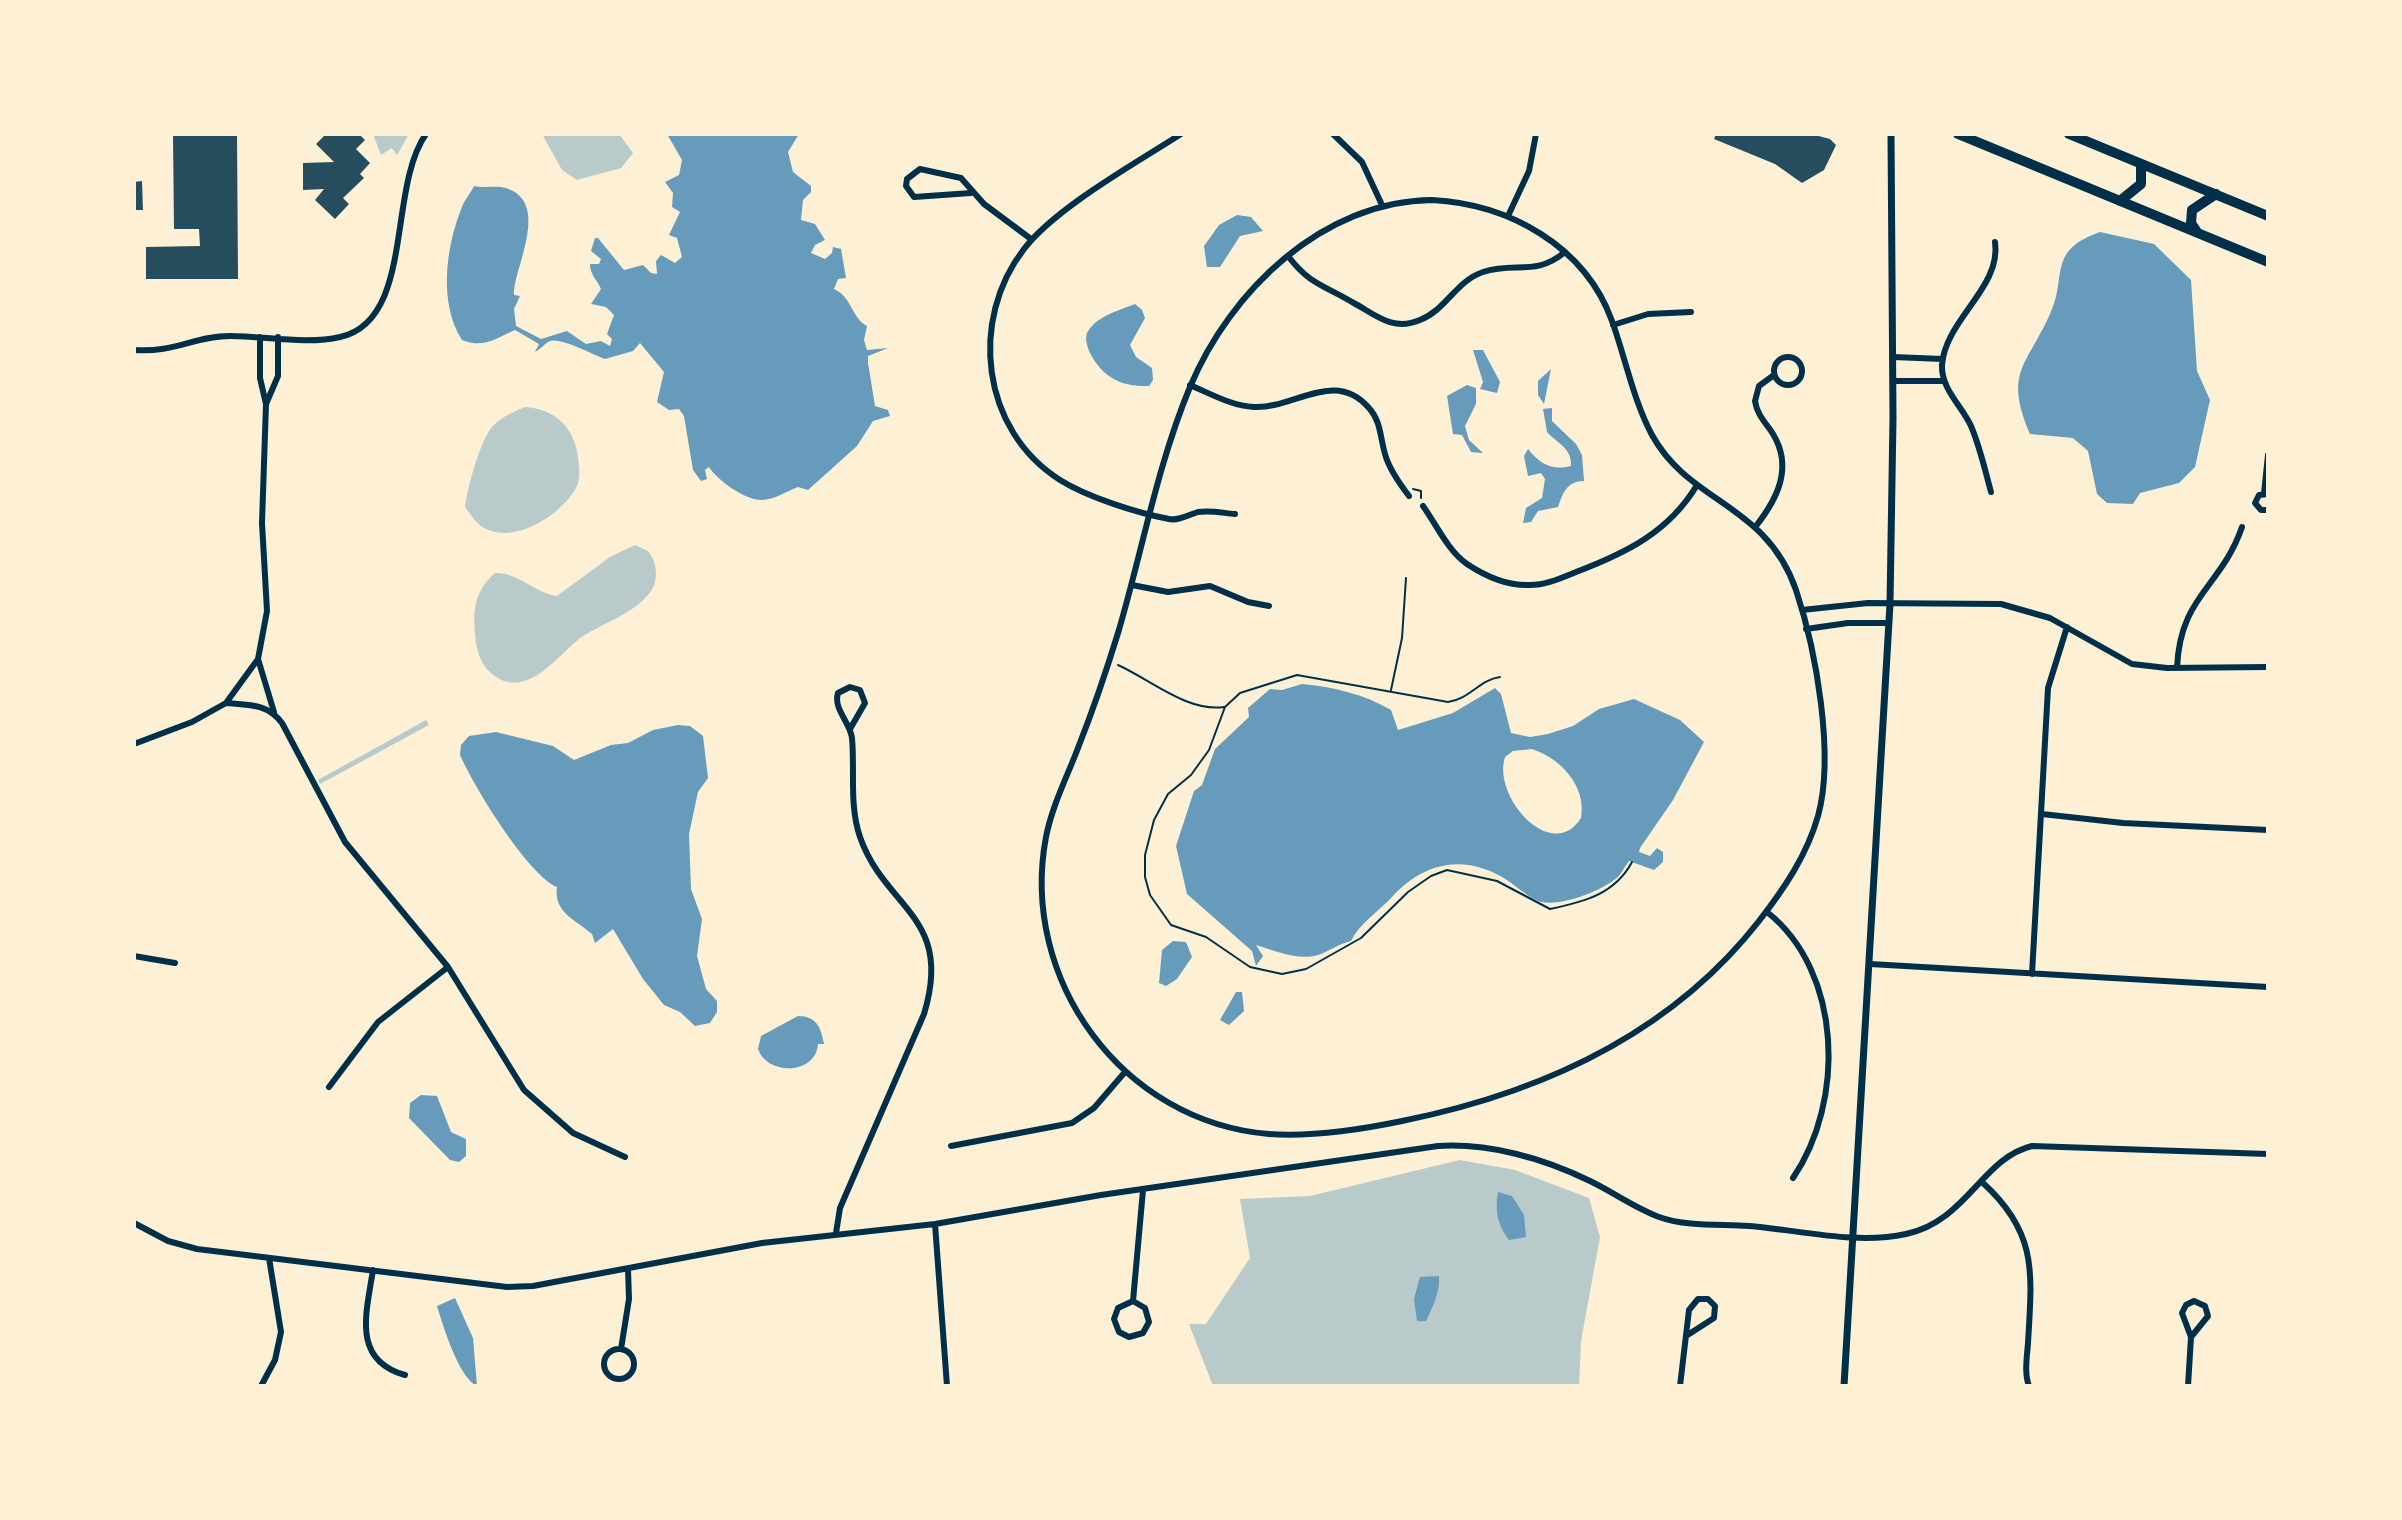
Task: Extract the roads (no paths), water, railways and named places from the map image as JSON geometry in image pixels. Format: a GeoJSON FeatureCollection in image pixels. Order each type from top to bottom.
{"type":"FeatureCollection","features":[{"type":"Feature","properties":{"kind":"highway"},"geometry":{"type":"LineString","coordinates":[[1958,134],[2268,262]]}},
{"type":"Feature","properties":{"kind":"highway"},"geometry":{"type":"LineString","coordinates":[[2069,134],[2268,216]]}},
{"type":"Feature","properties":{"kind":"highway"},"geometry":{"type":"LineString","coordinates":[[2120,201],[2141,184],[2141,164]]}},
{"type":"Feature","properties":{"kind":"highway"},"geometry":{"type":"LineString","coordinates":[[2197,233],[2191,223],[2192,210],[2216,194]]}},
{"type":"Feature","properties":{"kind":"street"},"geometry":{"type":"LineString","coordinates":[[134,350],[175,349],[218,336],[341,337],[367,324],[381,309],[389,287],[407,177],[426,134]]}},
{"type":"Feature","properties":{"kind":"street"},"geometry":{"type":"LineString","coordinates":[[1181,134],[1031,239],[1006,276],[990,325],[990,365],[1001,408],[1025,448],[1060,480],[1090,494],[1174,519],[1201,511],[1235,514]]}},
{"type":"Feature","properties":{"kind":"street"},"geometry":{"type":"LineString","coordinates":[[1333,134],[1362,162],[1382,205]]}},
{"type":"Feature","properties":{"kind":"street"},"geometry":{"type":"LineString","coordinates":[[1508,216],[1529,171],[1536,134]]}},
{"type":"Feature","properties":{"kind":"street"},"geometry":{"type":"LineString","coordinates":[[1844,1386],[1890,604],[1893,381],[1891,134]]}},
{"type":"Feature","properties":{"kind":"street"},"geometry":{"type":"LineString","coordinates":[[971,193],[914,197],[906,186],[907,179],[920,169],[946,172],[961,178],[971,193],[1031,239]]}},
{"type":"Feature","properties":{"kind":"street"},"geometry":{"type":"LineString","coordinates":[[1445,201],[1508,216],[1565,252],[1590,280],[1613,325],[1638,406],[1654,438],[1672,464],[1756,526],[1785,565],[1806,629],[1824,726],[1825,777],[1818,814],[1803,855],[1767,912],[1702,983],[1641,1031],[1557,1075],[1432,1115],[1318,1134],[1253,1132],[1185,1111],[1155,1095],[1125,1072],[1096,1042],[1062,986],[1046,936],[1041,881],[1050,819],[1103,680],[1190,385],[1235,312],[1288,256],[1329,227],[1382,205],[1445,201]]}},
{"type":"Feature","properties":{"kind":"street"},"geometry":{"type":"LineString","coordinates":[[1991,492],[1975,436],[1944,381],[1943,359],[1962,317],[1990,274],[1995,260],[1995,242]]}},
{"type":"Feature","properties":{"kind":"street"},"geometry":{"type":"LineString","coordinates":[[1288,256],[1318,287],[1350,300],[1379,319],[1398,324],[1428,316],[1460,284],[1480,273],[1500,268],[1536,268],[1565,252]]}},
{"type":"Feature","properties":{"kind":"street"},"geometry":{"type":"LineString","coordinates":[[1613,325],[1648,314],[1691,312]]}},
{"type":"Feature","properties":{"kind":"street"},"geometry":{"type":"LineString","coordinates":[[134,744],[192,722],[226,703],[258,659],[267,611],[262,523],[266,404],[260,378],[260,337]]}},
{"type":"Feature","properties":{"kind":"street"},"geometry":{"type":"LineString","coordinates":[[266,404],[278,376],[278,337]]}},
{"type":"Feature","properties":{"kind":"street"},"geometry":{"type":"LineString","coordinates":[[1893,357],[1943,359]]}},
{"type":"Feature","properties":{"kind":"street"},"geometry":{"type":"LineString","coordinates":[[1756,526],[1774,500],[1782,480],[1780,450],[1755,401],[1759,386],[1774,375],[1775,366],[1781,358],[1795,359],[1800,365],[1801,374],[1792,384],[1784,384],[1774,375]]}},
{"type":"Feature","properties":{"kind":"street"},"geometry":{"type":"LineString","coordinates":[[1893,381],[1944,381]]}},
{"type":"Feature","properties":{"kind":"street"},"geometry":{"type":"LineString","coordinates":[[1190,385],[1234,403],[1257,407],[1278,405],[1317,391],[1336,390],[1353,396],[1374,416],[1387,461],[1409,496]]}},
{"type":"Feature","properties":{"kind":"street"},"geometry":{"type":"LineString","coordinates":[[2268,455],[2266,493],[2259,495],[2255,503],[2261,510],[2268,510]]}},
{"type":"Feature","properties":{"kind":"street"},"geometry":{"type":"LineString","coordinates":[[1423,506],[1455,554],[1467,564],[1502,581],[1533,585],[1553,581],[1637,546],[1670,520],[1697,485]]}},
{"type":"Feature","properties":{"kind":"street"},"geometry":{"type":"LineString","coordinates":[[2177,668],[2180,636],[2188,614],[2230,557],[2242,527]]}},
{"type":"Feature","properties":{"kind":"street"},"geometry":{"type":"LineString","coordinates":[[1132,585],[1168,592],[1210,586],[1269,606]]}},
{"type":"Feature","properties":{"kind":"street"},"geometry":{"type":"LineString","coordinates":[[1802,610],[1890,604],[2015,606],[2067,627],[2132,664],[2177,668],[2268,667]]}},
{"type":"Feature","properties":{"kind":"street"},"geometry":{"type":"LineString","coordinates":[[1822,607],[1825,626]]}},
{"type":"Feature","properties":{"kind":"street"},"geometry":{"type":"LineString","coordinates":[[1806,629],[1889,623]]}},
{"type":"Feature","properties":{"kind":"street"},"geometry":{"type":"LineString","coordinates":[[2032,974],[2048,688],[2067,627]]}},
{"type":"Feature","properties":{"kind":"street"},"geometry":{"type":"LineString","coordinates":[[258,659],[274,712],[294,740],[323,805],[350,850],[448,967],[512,1073],[531,1097],[573,1133],[625,1157]]}},
{"type":"Feature","properties":{"kind":"street"},"geometry":{"type":"LineString","coordinates":[[836,1233],[840,1208],[919,1028],[931,985],[929,954],[922,927],[878,872],[860,837],[854,809],[850,729],[836,703],[838,693],[850,687],[860,690],[865,703],[850,729]]}},
{"type":"Feature","properties":{"kind":"street"},"geometry":{"type":"LineString","coordinates":[[226,703],[254,705],[274,712]]}},
{"type":"Feature","properties":{"kind":"street"},"geometry":{"type":"LineString","coordinates":[[2042,814],[2123,823],[2268,830]]}},
{"type":"Feature","properties":{"kind":"street"},"geometry":{"type":"LineString","coordinates":[[1767,912],[1790,937],[1810,970],[1824,1017],[1828,1044],[1822,1114],[1812,1143],[1793,1178]]}},
{"type":"Feature","properties":{"kind":"street"},"geometry":{"type":"LineString","coordinates":[[134,956],[175,963]]}},
{"type":"Feature","properties":{"kind":"street"},"geometry":{"type":"LineString","coordinates":[[1870,964],[2268,987]]}},
{"type":"Feature","properties":{"kind":"street"},"geometry":{"type":"LineString","coordinates":[[329,1087],[378,1022],[448,967]]}},
{"type":"Feature","properties":{"kind":"street"},"geometry":{"type":"LineString","coordinates":[[951,1146],[1072,1123],[1094,1108],[1125,1072]]}},
{"type":"Feature","properties":{"kind":"street"},"geometry":{"type":"LineString","coordinates":[[134,1223],[177,1244],[517,1287],[836,1233],[935,1224],[1438,1146],[1466,1145],[1502,1151],[1561,1168],[1671,1220],[1853,1236],[1898,1236],[1926,1228],[1956,1210],[2011,1153],[2041,1144],[2268,1154]]}},
{"type":"Feature","properties":{"kind":"street"},"geometry":{"type":"LineString","coordinates":[[1983,1183],[2015,1218],[2028,1250],[2031,1293],[2026,1378],[2029,1386]]}},
{"type":"Feature","properties":{"kind":"street"},"geometry":{"type":"LineString","coordinates":[[1133,1301],[1143,1190]]}},
{"type":"Feature","properties":{"kind":"street"},"geometry":{"type":"LineString","coordinates":[[935,1224],[947,1386]]}},
{"type":"Feature","properties":{"kind":"street"},"geometry":{"type":"LineString","coordinates":[[261,1386],[278,1352],[281,1325],[269,1258]]}},
{"type":"Feature","properties":{"kind":"street"},"geometry":{"type":"LineString","coordinates":[[621,1349],[629,1299],[628,1269]]}},
{"type":"Feature","properties":{"kind":"street"},"geometry":{"type":"LineString","coordinates":[[373,1270],[367,1313],[370,1350],[378,1364],[405,1375]]}},
{"type":"Feature","properties":{"kind":"street"},"geometry":{"type":"LineString","coordinates":[[1680,1386],[1686,1336],[1691,1304],[1701,1298],[1712,1302],[1714,1318],[1686,1336]]}},
{"type":"Feature","properties":{"kind":"street"},"geometry":{"type":"LineString","coordinates":[[1133,1301],[1145,1308],[1149,1322],[1143,1333],[1129,1337],[1119,1332],[1114,1319],[1118,1308],[1133,1301]]}},
{"type":"Feature","properties":{"kind":"street"},"geometry":{"type":"LineString","coordinates":[[2188,1386],[2191,1337],[2182,1313],[2186,1305],[2194,1301],[2205,1306],[2208,1316],[2191,1337]]}},
{"type":"Feature","properties":{"kind":"street"},"geometry":{"type":"LineString","coordinates":[[621,1349],[630,1354],[634,1363],[631,1373],[618,1379],[608,1375],[604,1361],[608,1353],[621,1349]]}},
{"type":"Feature","properties":{"kind":"street"},"geometry":{"type":"LineString","coordinates":[[2017,1386],[2026,1378]]}},
{"type":"Feature","properties":{"kind":"water"},"geometry":{"type":"Polygon","coordinates":[[[667,134],[799,134],[788,152],[793,172],[811,186],[811,192],[803,200],[801,220],[815,224],[825,240],[815,245],[811,253],[825,259],[832,253],[833,247],[841,249],[846,278],[838,279],[834,289],[867,326],[864,340],[867,350],[888,348],[868,356],[868,363],[875,406],[888,410],[890,416],[873,421],[857,446],[808,490],[798,487],[771,499],[755,499],[732,489],[709,467],[705,470],[707,479],[701,481],[693,470],[684,416],[679,409],[669,410],[657,402],[664,372],[640,343],[633,351],[605,359],[555,340],[535,352],[539,344],[515,330],[490,341],[470,342],[462,340],[455,326],[447,293],[447,276],[456,223],[474,186],[501,187],[522,199],[527,210],[526,240],[515,284],[514,295],[520,296],[514,309],[516,326],[541,339],[567,331],[586,344],[601,341],[610,346],[612,339],[607,334],[614,315],[606,307],[591,304],[601,289],[590,268],[590,264],[599,264],[601,259],[591,251],[595,238],[624,270],[643,265],[651,273],[657,274],[656,261],[661,255],[675,263],[682,257],[677,238],[669,235],[680,212],[672,207],[673,193],[665,182],[679,175],[682,160],[667,134]]]}},
{"type":"Feature","properties":{"kind":"water"},"geometry":{"type":"Polygon","coordinates":[[[1237,215],[1251,217],[1263,231],[1240,236],[1220,267],[1207,267],[1204,246],[1219,225],[1237,215]]]}},
{"type":"Feature","properties":{"kind":"water"},"geometry":{"type":"Polygon","coordinates":[[[2100,232],[2154,244],[2191,280],[2197,371],[2210,400],[2195,467],[2179,483],[2140,493],[2133,504],[2107,503],[2097,494],[2088,451],[2073,438],[2030,434],[2019,397],[2021,371],[2050,314],[2065,256],[2083,239],[2100,232]]]}},
{"type":"Feature","properties":{"kind":"water"},"geometry":{"type":"Polygon","coordinates":[[[1135,304],[1145,318],[1130,345],[1136,357],[1152,368],[1153,380],[1149,386],[1129,385],[1113,379],[1094,360],[1086,342],[1087,333],[1096,322],[1135,304]]]}},
{"type":"Feature","properties":{"kind":"water"},"geometry":{"type":"Polygon","coordinates":[[[1473,350],[1483,350],[1500,382],[1497,393],[1480,389],[1483,382],[1473,350]]]}},
{"type":"Feature","properties":{"kind":"water"},"geometry":{"type":"Polygon","coordinates":[[[1551,369],[1544,404],[1538,395],[1538,381],[1551,369]]]}},
{"type":"Feature","properties":{"kind":"water"},"geometry":{"type":"Polygon","coordinates":[[[1467,385],[1476,388],[1476,404],[1465,426],[1469,440],[1483,453],[1471,452],[1462,435],[1453,434],[1447,396],[1467,385]]]}},
{"type":"Feature","properties":{"kind":"water"},"geometry":{"type":"Polygon","coordinates":[[[1552,408],[1552,421],[1576,444],[1582,455],[1584,481],[1570,486],[1558,507],[1538,511],[1531,522],[1523,523],[1526,508],[1542,498],[1545,479],[1541,473],[1528,476],[1524,456],[1528,449],[1547,465],[1558,468],[1571,466],[1567,450],[1547,432],[1543,409],[1552,408]]]}},
{"type":"Feature","properties":{"kind":"water"},"geometry":{"type":"Polygon","coordinates":[[[1302,684],[1359,696],[1391,710],[1398,730],[1453,713],[1495,688],[1501,694],[1511,733],[1530,737],[1573,726],[1599,709],[1634,699],[1680,720],[1704,742],[1673,800],[1640,848],[1639,852],[1650,856],[1657,848],[1663,852],[1663,862],[1654,870],[1629,861],[1621,874],[1598,889],[1578,898],[1546,903],[1533,899],[1487,870],[1458,864],[1444,866],[1417,876],[1404,885],[1351,941],[1321,954],[1305,957],[1256,945],[1263,956],[1256,966],[1252,951],[1187,894],[1176,846],[1194,791],[1202,785],[1215,749],[1249,717],[1248,708],[1270,689],[1282,690],[1302,684]],[[1532,749],[1513,751],[1505,757],[1503,773],[1507,790],[1527,820],[1555,834],[1569,830],[1581,818],[1582,806],[1576,784],[1561,766],[1532,749]]]}},
{"type":"Feature","properties":{"kind":"water"},"geometry":{"type":"Polygon","coordinates":[[[690,726],[703,736],[708,778],[698,792],[689,834],[691,889],[702,919],[697,956],[706,989],[717,1001],[717,1012],[710,1023],[695,1026],[680,1012],[664,1005],[643,979],[613,929],[595,943],[592,934],[562,909],[557,887],[545,879],[517,848],[489,808],[460,755],[461,745],[469,736],[496,732],[553,746],[574,760],[611,745],[628,743],[653,730],[690,726]]]}},
{"type":"Feature","properties":{"kind":"water"},"geometry":{"type":"Polygon","coordinates":[[[1173,941],[1186,942],[1192,957],[1177,979],[1166,986],[1159,983],[1162,950],[1173,941]]]}},
{"type":"Feature","properties":{"kind":"water"},"geometry":{"type":"Polygon","coordinates":[[[1236,992],[1242,992],[1244,1011],[1229,1025],[1220,1020],[1236,992]]]}},
{"type":"Feature","properties":{"kind":"water"},"geometry":{"type":"Polygon","coordinates":[[[798,1016],[810,1018],[817,1024],[824,1044],[818,1044],[809,1062],[801,1066],[791,1068],[771,1064],[758,1049],[761,1036],[798,1016]]]}},
{"type":"Feature","properties":{"kind":"water"},"geometry":{"type":"Polygon","coordinates":[[[421,1095],[437,1096],[451,1132],[466,1139],[466,1156],[459,1162],[450,1160],[409,1118],[410,1103],[421,1095]]]}},
{"type":"Feature","properties":{"kind":"water"},"geometry":{"type":"Polygon","coordinates":[[[1498,1192],[1512,1196],[1524,1215],[1526,1237],[1509,1240],[1505,1234],[1498,1217],[1498,1192]]]}},
{"type":"Feature","properties":{"kind":"water"},"geometry":{"type":"Polygon","coordinates":[[[1439,1276],[1437,1293],[1426,1321],[1417,1321],[1414,1299],[1420,1277],[1439,1276]]]}},
{"type":"Feature","properties":{"kind":"water"},"geometry":{"type":"Polygon","coordinates":[[[455,1298],[473,1338],[477,1386],[458,1362],[437,1306],[455,1298]]]}}]}
